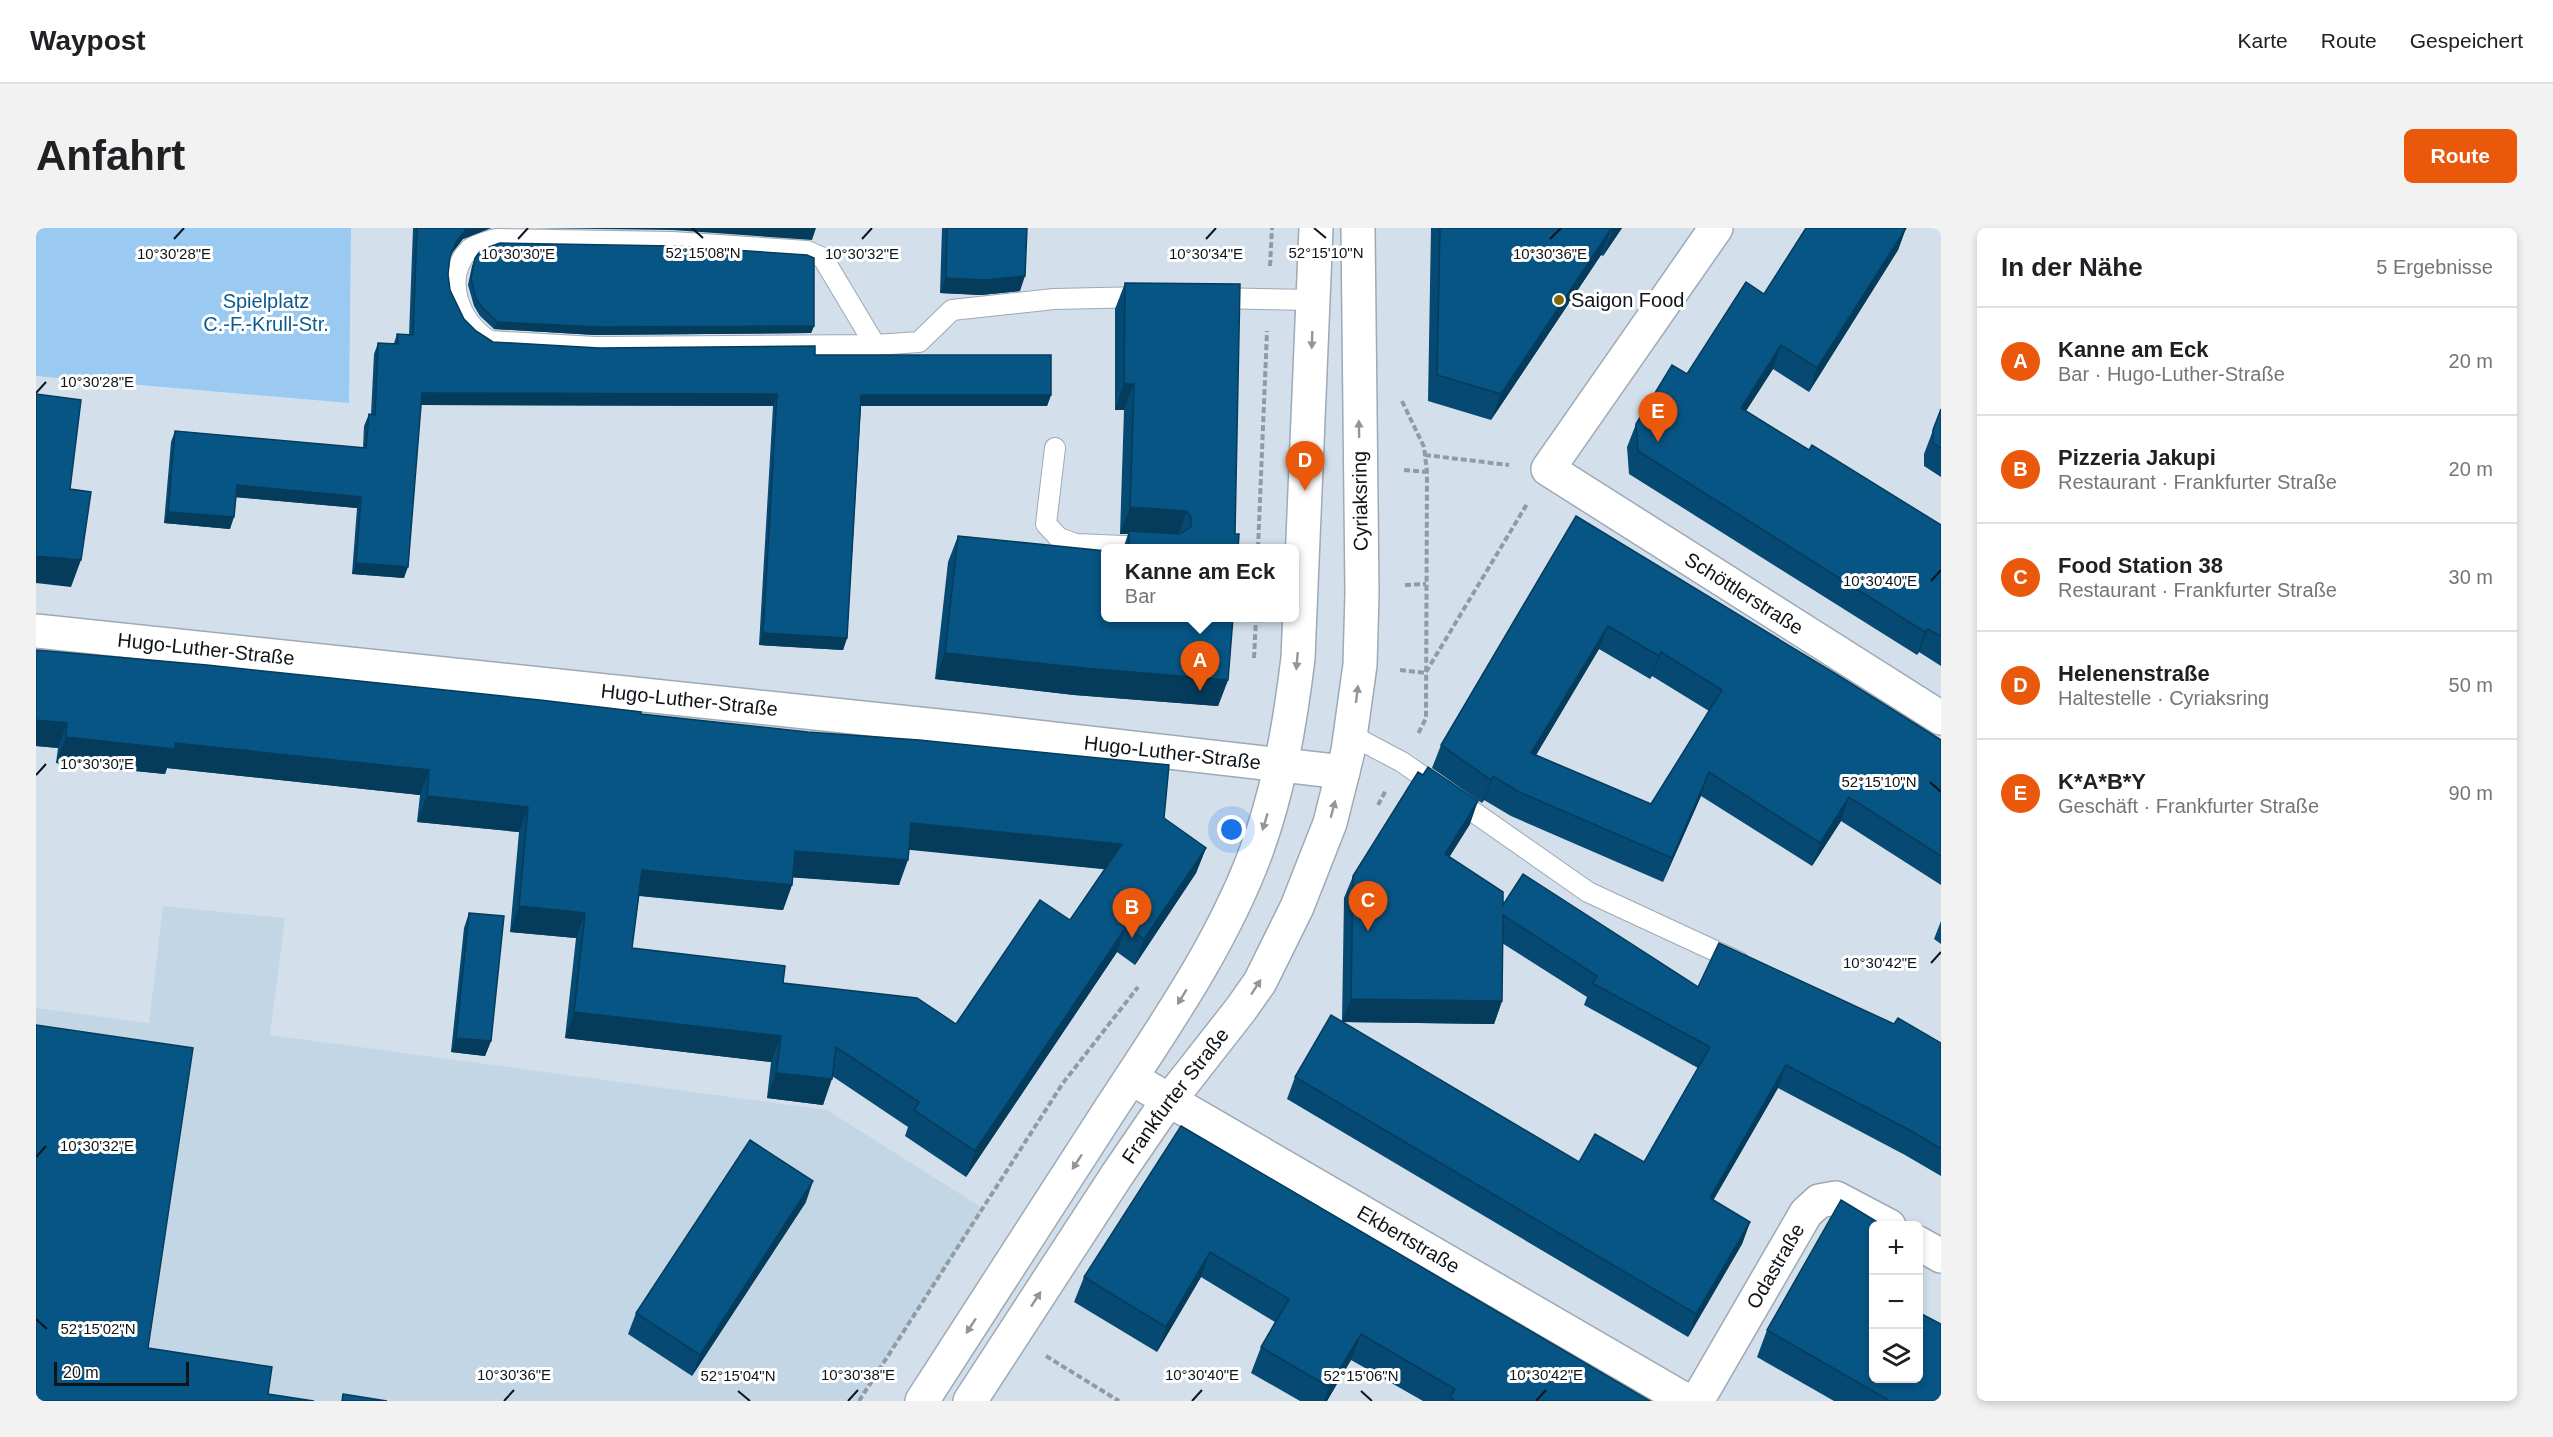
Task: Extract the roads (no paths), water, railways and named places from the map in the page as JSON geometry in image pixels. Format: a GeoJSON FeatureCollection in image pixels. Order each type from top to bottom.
{"type":"FeatureCollection","features":[{"type":"Feature","properties":{"kind":"street"},"geometry":{"type":"LineString","coordinates":[[1299,549],[1316,228]]}},
{"type":"Feature","properties":{"kind":"street","name":"Cyriaksring"},"geometry":{"type":"LineString","coordinates":[[1343,772],[1351,735],[1360,665],[1362,593],[1358,228]]}},
{"type":"Feature","properties":{"kind":"street","name":"Schöttlerstraße"},"geometry":{"type":"LineString","coordinates":[[1716,228],[1548,469],[1941,718]]}},
{"type":"Feature","properties":{"kind":"street"},"geometry":{"type":"LineString","coordinates":[[922,1401],[1181,999],[1233,906],[1256,852],[1281,766],[1292,710],[1298,658],[1298,622]]}},
{"type":"Feature","properties":{"kind":"street","name":"Hugo-Luther-Straße"},"geometry":{"type":"LineString","coordinates":[[36,631],[976,730],[1343,772]]}},
{"type":"Feature","properties":{"kind":"street","name":"Frankfurter Straße"},"geometry":{"type":"LineString","coordinates":[[970,1401],[1117,1175],[1170,1101],[1241,1009],[1280,945],[1318,856],[1343,772]]}},
{"type":"Feature","properties":{"kind":"street","name":"Ekbertstraße"},"geometry":{"type":"LineString","coordinates":[[1131,1078],[1687,1401]]}},
{"type":"Feature","properties":{"kind":"street","name":"Odastraße"},"geometry":{"type":"LineString","coordinates":[[1697,1401],[1806,1213],[1819,1201],[1836,1198],[1880,1221]]}},
{"type":"Feature","properties":{"kind":"street"},"geometry":{"type":"LineString","coordinates":[[1923,1246],[1941,1256]]}},
{"type":"Feature","properties":{"kind":"lane"},"geometry":{"type":"LineString","coordinates":[[876,345],[823,258],[807,251],[672,242],[496,239],[471,248],[458,268],[456,300],[478,334],[490,341],[595,348],[876,345],[919,342],[952,310],[1065,298],[1166,297]]}},
{"type":"Feature","properties":{"kind":"lane"},"geometry":{"type":"LineString","coordinates":[[1189,298],[1313,300]]}},
{"type":"Feature","properties":{"kind":"lane"},"geometry":{"type":"LineString","coordinates":[[1055,448],[1046,524],[1059,538],[1076,544],[1101,545]]}},
{"type":"Feature","properties":{"kind":"lane"},"geometry":{"type":"LineString","coordinates":[[1351,735],[1402,762],[1588,892],[1755,970]]}},
{"type":"Feature","properties":{"kind":"place","name":"Saigon Food"},"geometry":{"type":"Point","coordinates":[1559,300]}},
{"type":"Feature","properties":{"kind":"place","name":"K*A*B*Y"},"geometry":{"type":"Point","coordinates":[1658,442]}},
{"type":"Feature","properties":{"kind":"place","name":"Helenenstraße"},"geometry":{"type":"Point","coordinates":[1305,491]}},
{"type":"Feature","properties":{"kind":"place","name":"Kanne am Eck"},"geometry":{"type":"Point","coordinates":[1200,691]}},
{"type":"Feature","properties":{"kind":"place","name":"Food Station 38"},"geometry":{"type":"Point","coordinates":[1368,931]}},
{"type":"Feature","properties":{"kind":"place","name":"Pizzeria Jakupi"},"geometry":{"type":"Point","coordinates":[1132,938]}},
{"type":"Feature","properties":{"kind":"park label","name":"Spielplatz C.-F.-Krull-Str."},"geometry":{"type":"Point","coordinates":[266,312]}}]}
